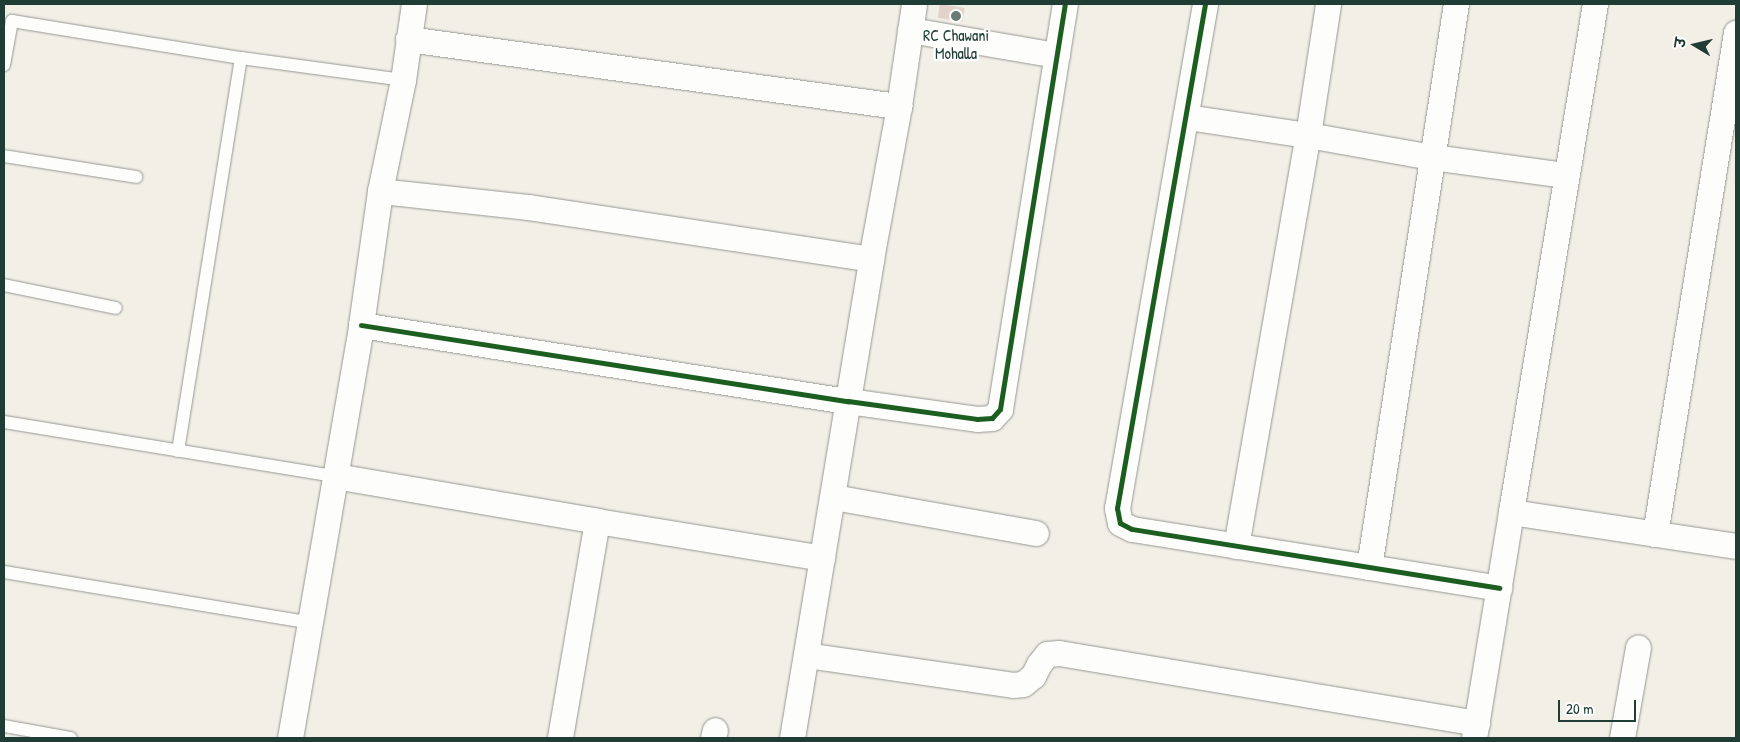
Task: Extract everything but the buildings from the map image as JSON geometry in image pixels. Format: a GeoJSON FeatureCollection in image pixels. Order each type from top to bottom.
{"type":"FeatureCollection","features":[{"type":"Feature","properties":{"kind":"street"},"geometry":{"type":"LineString","coordinates":[[290,738],[361,325],[380,191],[403,80],[414,4]]}},
{"type":"Feature","properties":{"kind":"street"},"geometry":{"type":"LineString","coordinates":[[792,738],[871,260],[899,106],[914,4]]}},
{"type":"Feature","properties":{"kind":"street"},"geometry":{"type":"LineString","coordinates":[[361,325],[848,401],[977,419],[992,418],[1000,409],[1065,4]]}},
{"type":"Feature","properties":{"kind":"street"},"geometry":{"type":"LineString","coordinates":[[1205,4],[1187,117],[1117,508],[1120,523],[1132,529],[1499,588]]}},
{"type":"Feature","properties":{"kind":"street"},"geometry":{"type":"LineString","coordinates":[[1236,546],[1308,134],[1328,4]]}},
{"type":"Feature","properties":{"kind":"street"},"geometry":{"type":"LineString","coordinates":[[1369,567],[1456,4]]}},
{"type":"Feature","properties":{"kind":"street"},"geometry":{"type":"LineString","coordinates":[[806,655],[1023,684],[1033,676],[1047,654],[1059,653],[1476,730],[1595,4]]}},
{"type":"Feature","properties":{"kind":"street"},"geometry":{"type":"LineString","coordinates":[[910,30],[1057,55]]}},
{"type":"Feature","properties":{"kind":"street"},"geometry":{"type":"LineString","coordinates":[[1656,534],[1736,32]]}},
{"type":"Feature","properties":{"kind":"street"},"geometry":{"type":"LineString","coordinates":[[408,38],[899,106]]}},
{"type":"Feature","properties":{"kind":"street"},"geometry":{"type":"LineString","coordinates":[[1187,117],[1308,134],[1432,157],[1566,175]]}},
{"type":"Feature","properties":{"kind":"street"},"geometry":{"type":"LineString","coordinates":[[380,191],[538,209],[871,260]]}},
{"type":"Feature","properties":{"kind":"street"},"geometry":{"type":"LineString","coordinates":[[335,476],[822,558]]}},
{"type":"Feature","properties":{"kind":"street"},"geometry":{"type":"LineString","coordinates":[[833,497],[1036,533]]}},
{"type":"Feature","properties":{"kind":"street"},"geometry":{"type":"LineString","coordinates":[[1511,512],[1736,546]]}},
{"type":"Feature","properties":{"kind":"street"},"geometry":{"type":"LineString","coordinates":[[560,738],[597,521]]}},
{"type":"Feature","properties":{"kind":"street"},"geometry":{"type":"LineString","coordinates":[[1622,738],[1638,647]]}},
{"type":"Feature","properties":{"kind":"lane"},"geometry":{"type":"LineString","coordinates":[[4,65],[8,20],[241,58],[403,80]]}},
{"type":"Feature","properties":{"kind":"lane"},"geometry":{"type":"LineString","coordinates":[[178,451],[241,58]]}},
{"type":"Feature","properties":{"kind":"lane"},"geometry":{"type":"LineString","coordinates":[[4,156],[136,177]]}},
{"type":"Feature","properties":{"kind":"lane"},"geometry":{"type":"LineString","coordinates":[[4,285],[116,308]]}},
{"type":"Feature","properties":{"kind":"lane"},"geometry":{"type":"LineString","coordinates":[[4,422],[335,476]]}},
{"type":"Feature","properties":{"kind":"lane"},"geometry":{"type":"LineString","coordinates":[[4,572],[311,623]]}},
{"type":"Feature","properties":{"kind":"lane"},"geometry":{"type":"LineString","coordinates":[[4,726],[71,738]]}},
{"type":"Feature","properties":{"kind":"cycle path"},"geometry":{"type":"LineString","coordinates":[[361,325],[848,401],[977,419],[992,418],[1000,409],[1065,4]]}},
{"type":"Feature","properties":{"kind":"cycle path"},"geometry":{"type":"LineString","coordinates":[[1205,4],[1117,508],[1120,523],[1132,529],[1499,588]]}},
{"type":"Feature","properties":{"kind":"place","name":"RC Chawani Mohalla"},"geometry":{"type":"Point","coordinates":[956,16]}}]}
